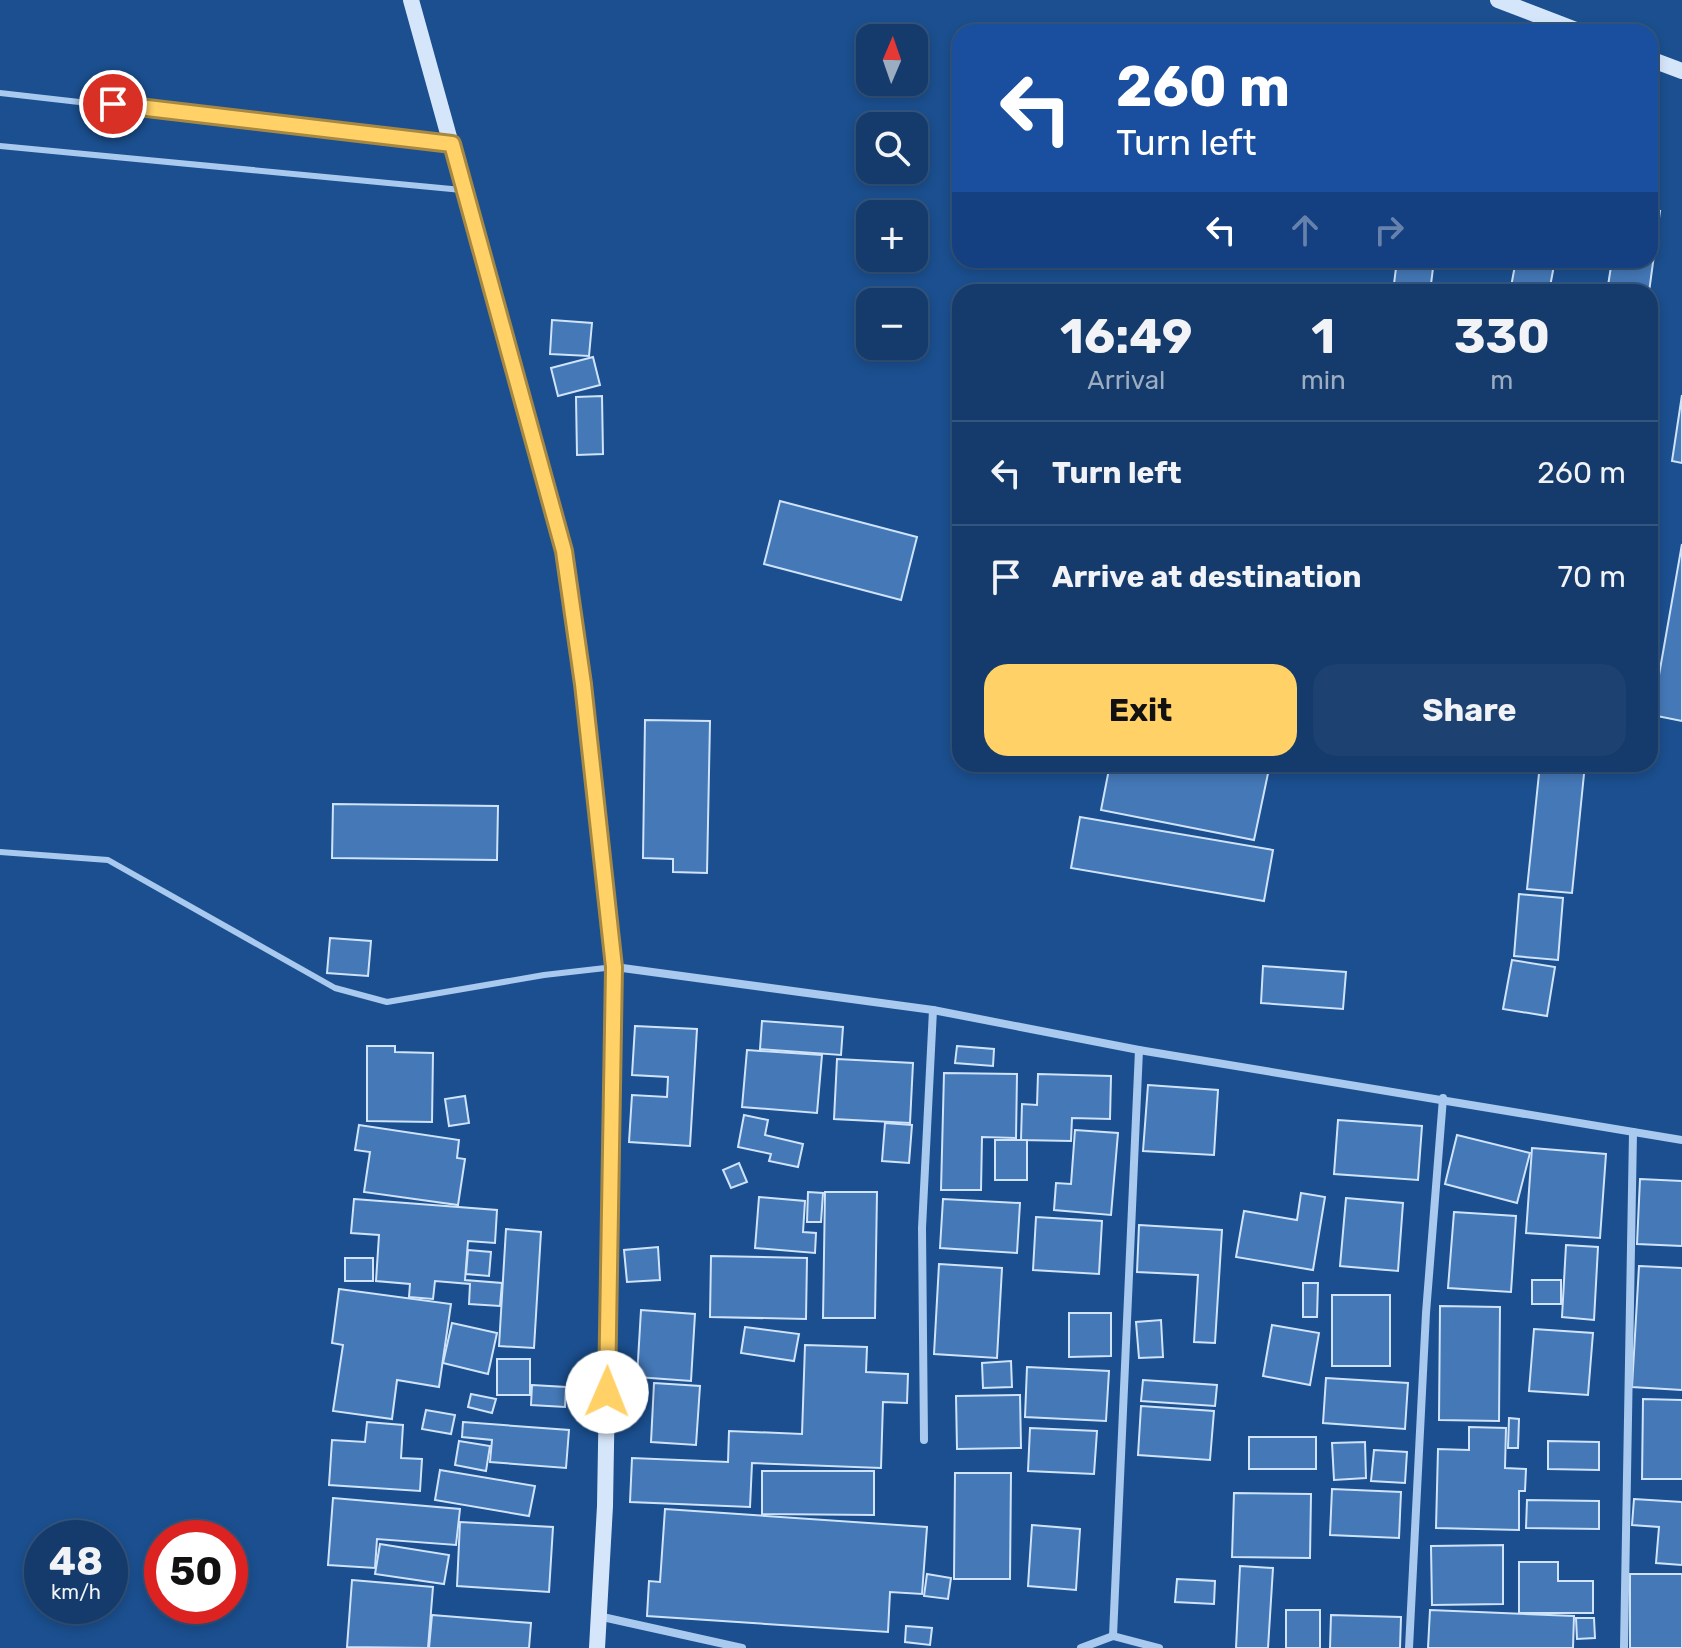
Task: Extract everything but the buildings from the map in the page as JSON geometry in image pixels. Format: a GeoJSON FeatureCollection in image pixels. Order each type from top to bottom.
{"type":"FeatureCollection","features":[{"type":"Feature","properties":{"kind":"main road"},"geometry":{"type":"LineString","coordinates":[[411,0],[564,551],[583,684],[614,967],[606,1461],[597,1648]]}},
{"type":"Feature","properties":{"kind":"main road"},"geometry":{"type":"LineString","coordinates":[[1498,0],[1560,24]]}},
{"type":"Feature","properties":{"kind":"main road"},"geometry":{"type":"LineString","coordinates":[[1658,62],[1682,71]]}},
{"type":"Feature","properties":{"kind":"street"},"geometry":{"type":"LineString","coordinates":[[614,967],[933,1010],[1139,1050],[1682,1140]]}},
{"type":"Feature","properties":{"kind":"street"},"geometry":{"type":"LineString","coordinates":[[924,1440],[922,1228],[933,1010]]}},
{"type":"Feature","properties":{"kind":"street"},"geometry":{"type":"LineString","coordinates":[[1113,1636],[1139,1050]]}},
{"type":"Feature","properties":{"kind":"street"},"geometry":{"type":"LineString","coordinates":[[1409,1648],[1426,1313],[1443,1098]]}},
{"type":"Feature","properties":{"kind":"street"},"geometry":{"type":"LineString","coordinates":[[1624,1648],[1633,1132]]}},
{"type":"Feature","properties":{"kind":"street"},"geometry":{"type":"LineString","coordinates":[[598,1616],[742,1648]]}},
{"type":"Feature","properties":{"kind":"street"},"geometry":{"type":"LineString","coordinates":[[1081,1648],[1113,1636],[1159,1648]]}},
{"type":"Feature","properties":{"kind":"lane"},"geometry":{"type":"LineString","coordinates":[[0,93],[452,144]]}},
{"type":"Feature","properties":{"kind":"lane"},"geometry":{"type":"LineString","coordinates":[[0,146],[464,191]]}},
{"type":"Feature","properties":{"kind":"lane"},"geometry":{"type":"LineString","coordinates":[[0,852],[108,860],[335,988],[387,1002],[544,975],[614,967]]}},
{"type":"Feature","properties":{"kind":"route"},"geometry":{"type":"LineString","coordinates":[[113,104],[334,133],[452,144],[564,551],[583,684],[614,967],[607,1392]]}}]}
